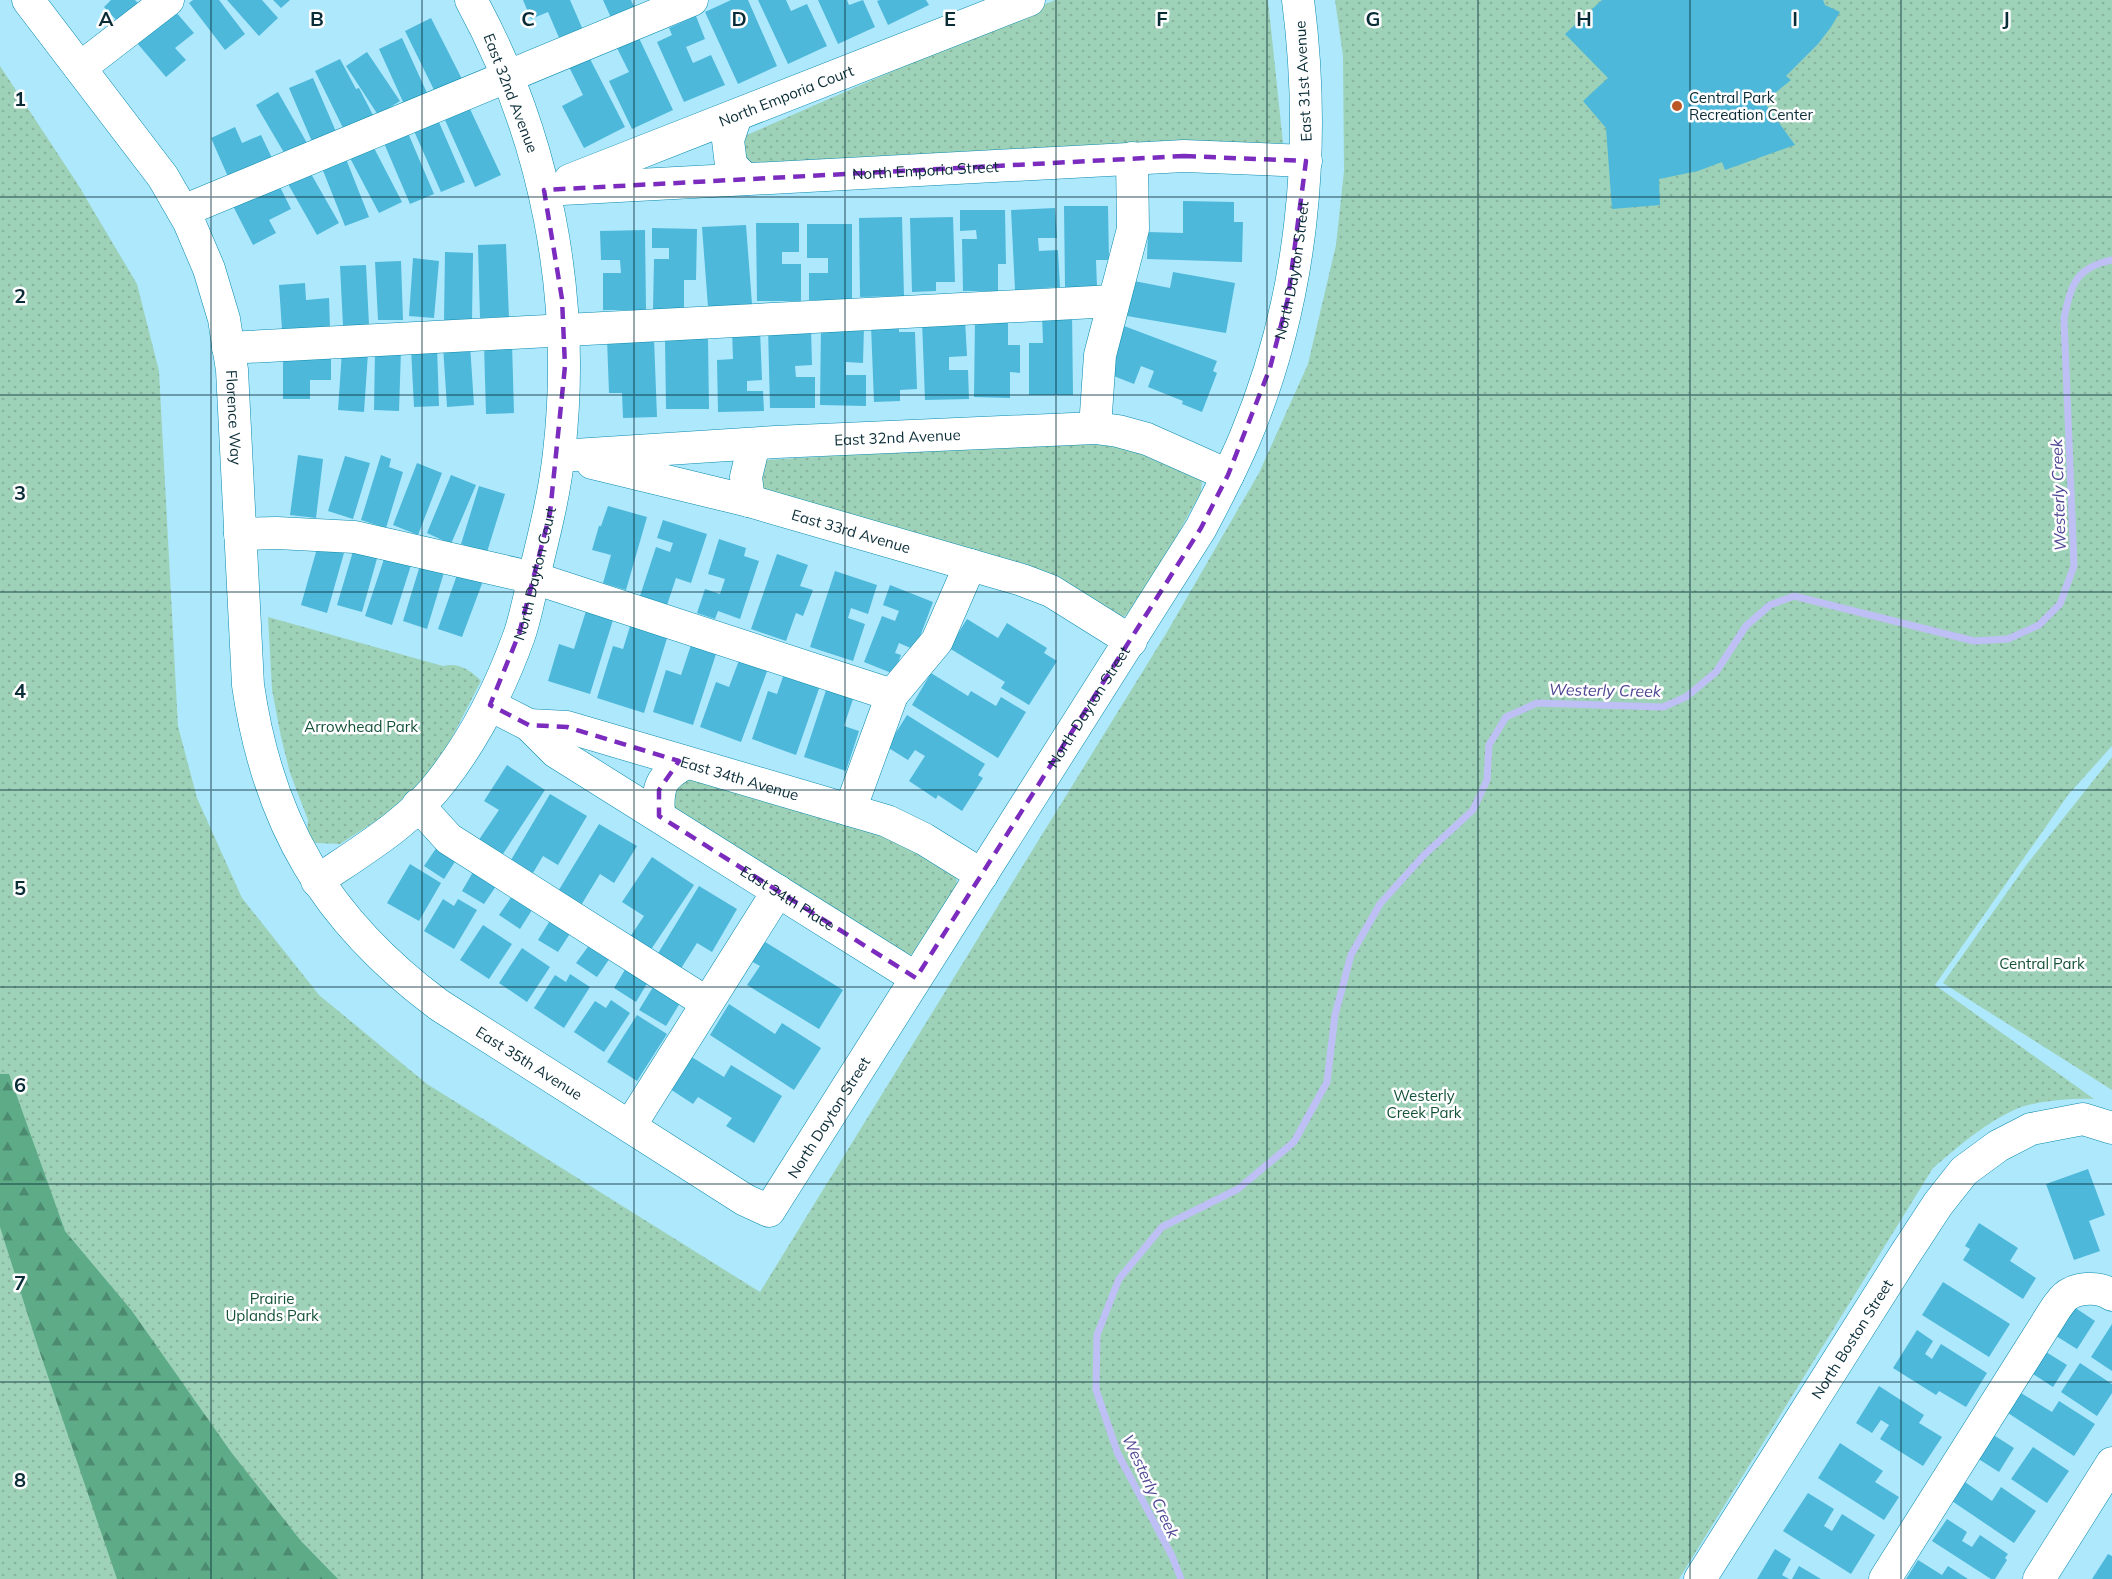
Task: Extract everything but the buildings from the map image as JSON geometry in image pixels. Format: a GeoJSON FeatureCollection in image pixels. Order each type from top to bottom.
{"type":"FeatureCollection","features":[{"type":"Feature","properties":{"kind":"street","name":"Florence Way"},"geometry":{"type":"LineString","coordinates":[[28,0],[163,177],[183,211],[209,269],[224,319],[232,370],[248,685],[254,722],[266,773],[285,820],[317,881]]}},
{"type":"Feature","properties":{"kind":"street"},"geometry":{"type":"LineString","coordinates":[[80,68],[168,0]]}},
{"type":"Feature","properties":{"kind":"street","name":"East 32nd Avenue"},"geometry":{"type":"LineString","coordinates":[[471,0],[508,76],[526,126],[544,190]]}},
{"type":"Feature","properties":{"kind":"street"},"geometry":{"type":"LineString","coordinates":[[183,211],[692,0]]}},
{"type":"Feature","properties":{"kind":"street","name":"North Emporia Court"},"geometry":{"type":"LineString","coordinates":[[544,190],[1029,0]]}},
{"type":"Feature","properties":{"kind":"street","name":"East 31st Avenue"},"geometry":{"type":"LineString","coordinates":[[1298,0],[1307,92],[1306,161]]}},
{"type":"Feature","properties":{"kind":"street"},"geometry":{"type":"LineString","coordinates":[[736,116],[728,140],[731,165],[745,179]]}},
{"type":"Feature","properties":{"kind":"street","name":"North Emporia Street"},"geometry":{"type":"LineString","coordinates":[[544,190],[1184,156],[1306,161]]}},
{"type":"Feature","properties":{"kind":"street"},"geometry":{"type":"LineString","coordinates":[[1095,428],[1100,355],[1133,229],[1132,158]]}},
{"type":"Feature","properties":{"kind":"street","name":"North Dayton Street"},"geometry":{"type":"LineString","coordinates":[[769,1211],[1201,528],[1246,436],[1270,368],[1288,298],[1300,227],[1306,161]]}},
{"type":"Feature","properties":{"kind":"street"},"geometry":{"type":"LineString","coordinates":[[608,165],[640,185]]}},
{"type":"Feature","properties":{"kind":"street","name":"North Dayton Court"},"geometry":{"type":"LineString","coordinates":[[317,881],[380,838],[418,805],[442,780],[490,705],[519,634],[550,513],[559,456],[565,366],[562,299],[544,190]]}},
{"type":"Feature","properties":{"kind":"street"},"geometry":{"type":"LineString","coordinates":[[228,348],[1113,301]]}},
{"type":"Feature","properties":{"kind":"street","name":"East 32nd Avenue"},"geometry":{"type":"LineString","coordinates":[[559,456],[754,444],[1095,428],[1118,431],[1147,439],[1228,475]]}},
{"type":"Feature","properties":{"kind":"street"},"geometry":{"type":"LineString","coordinates":[[749,501],[746,477],[754,444]]}},
{"type":"Feature","properties":{"kind":"street"},"geometry":{"type":"LineString","coordinates":[[641,475],[669,449]]}},
{"type":"Feature","properties":{"kind":"street","name":"East 33rd Avenue"},"geometry":{"type":"LineString","coordinates":[[559,456],[749,501],[1022,580],[1051,591],[1131,641]]}},
{"type":"Feature","properties":{"kind":"street"},"geometry":{"type":"LineString","coordinates":[[240,534],[277,533],[356,537],[534,578],[892,695]]}},
{"type":"Feature","properties":{"kind":"street"},"geometry":{"type":"LineString","coordinates":[[850,810],[892,695],[937,641],[970,564]]}},
{"type":"Feature","properties":{"kind":"street","name":"East 34th Avenue"},"geometry":{"type":"LineString","coordinates":[[490,705],[529,725],[567,727],[887,821],[924,839],[982,875]]}},
{"type":"Feature","properties":{"kind":"street","name":"East 34th Place"},"geometry":{"type":"LineString","coordinates":[[529,725],[556,752],[916,978]]}},
{"type":"Feature","properties":{"kind":"street"},"geometry":{"type":"LineString","coordinates":[[658,816],[658,801],[663,780],[670,771],[686,763]]}},
{"type":"Feature","properties":{"kind":"street"},"geometry":{"type":"LineString","coordinates":[[418,805],[449,839],[707,1003]]}},
{"type":"Feature","properties":{"kind":"street","name":"East 35th Avenue"},"geometry":{"type":"LineString","coordinates":[[317,881],[365,942],[404,979],[439,1005],[745,1200],[769,1211]]}},
{"type":"Feature","properties":{"kind":"street"},"geometry":{"type":"LineString","coordinates":[[630,1126],[777,891]]}},
{"type":"Feature","properties":{"kind":"street","name":"North Boston Street"},"geometry":{"type":"LineString","coordinates":[[1700,1579],[1938,1204],[1964,1171],[1998,1146],[2031,1129],[2083,1119],[2112,1128]]}},
{"type":"Feature","properties":{"kind":"street"},"geometry":{"type":"LineString","coordinates":[[1885,1579],[2067,1294],[2085,1289],[2105,1291],[2112,1295]]}},
{"type":"Feature","properties":{"kind":"street"},"geometry":{"type":"LineString","coordinates":[[2039,1579],[2112,1463]]}},
{"type":"Feature","properties":{"kind":"highlighted area"},"geometry":{"type":"Polygon","coordinates":[[[1184,156],[1306,161],[1288,298],[1270,368],[1228,475],[1201,528],[916,978],[659,816],[659,790],[679,761],[567,727],[529,725],[490,705],[519,634],[550,513],[565,366],[562,299],[544,190],[1184,156]]]}},
{"type":"Feature","properties":{"kind":"green space"},"geometry":{"type":"Polygon","coordinates":[[[1055,0],[1268,0],[1283,143],[751,171],[739,159],[740,138],[1055,0]]]}},
{"type":"Feature","properties":{"kind":"green space","name":"Westerly Creek Park"},"geometry":{"type":"Polygon","coordinates":[[[1335,0],[2112,0],[2112,746],[2068,795],[1935,985],[2094,1099],[2055,1101],[2016,1109],[1983,1128],[1933,1168],[1679,1579],[0,1579],[0,66],[77,183],[137,284],[159,371],[178,726],[197,798],[242,898],[319,995],[427,1084],[760,1292],[1167,632],[1259,473],[1308,364],[1336,245],[1344,171],[1343,56],[1335,0]]]}},
{"type":"Feature","properties":{"kind":"green space"},"geometry":{"type":"Polygon","coordinates":[[[1092,440],[1142,447],[1202,479],[1201,492],[1170,548],[1127,614],[1121,619],[763,497],[756,469],[766,460],[1092,440]]]}},
{"type":"Feature","properties":{"kind":"green space","name":"Arrowhead Park"},"geometry":{"type":"Polygon","coordinates":[[[268,617],[443,666],[459,666],[469,670],[481,681],[447,747],[434,766],[402,801],[340,844],[316,843],[307,835],[308,820],[290,773],[272,690],[268,617]]]}},
{"type":"Feature","properties":{"kind":"green space","name":"Central Park"},"geometry":{"type":"Polygon","coordinates":[[[2112,757],[2112,1090],[1943,983],[2027,864],[2112,757]]]}},
{"type":"Feature","properties":{"kind":"green space"},"geometry":{"type":"Polygon","coordinates":[[[688,776],[885,832],[956,872],[957,887],[914,953],[902,958],[674,815],[669,787],[688,776]]]}},
{"type":"Feature","properties":{"kind":"green space"},"geometry":{"type":"Polygon","coordinates":[[[0,1074],[9,1074],[65,1231],[132,1311],[231,1452],[301,1541],[338,1579],[117,1579],[0,1227],[0,1074]]]}},
{"type":"Feature","properties":{"kind":"waterway","name":"Westerly Creek"},"geometry":{"type":"LineString","coordinates":[[1181,1579],[1172,1556],[1118,1454],[1096,1390],[1097,1335],[1119,1279],[1162,1227],[1238,1189],[1294,1142],[1327,1082],[1335,1015],[1351,955],[1380,904],[1424,855],[1473,810],[1487,780],[1489,745],[1506,717],[1537,703],[1663,707],[1686,697],[1716,672],[1746,626],[1770,605],[1794,596],[1974,641],[2008,639],[2039,625],[2060,604],[2074,566],[2064,319],[2069,297],[2082,273],[2100,263],[2112,260]]}},
{"type":"Feature","properties":{"kind":"place","name":"Central Park Recreation Center"},"geometry":{"type":"Point","coordinates":[1677,106]}},
{"type":"Feature","properties":{"kind":"park label","name":"Prairie Uplands Park"},"geometry":{"type":"Point","coordinates":[272,1306]}}]}
